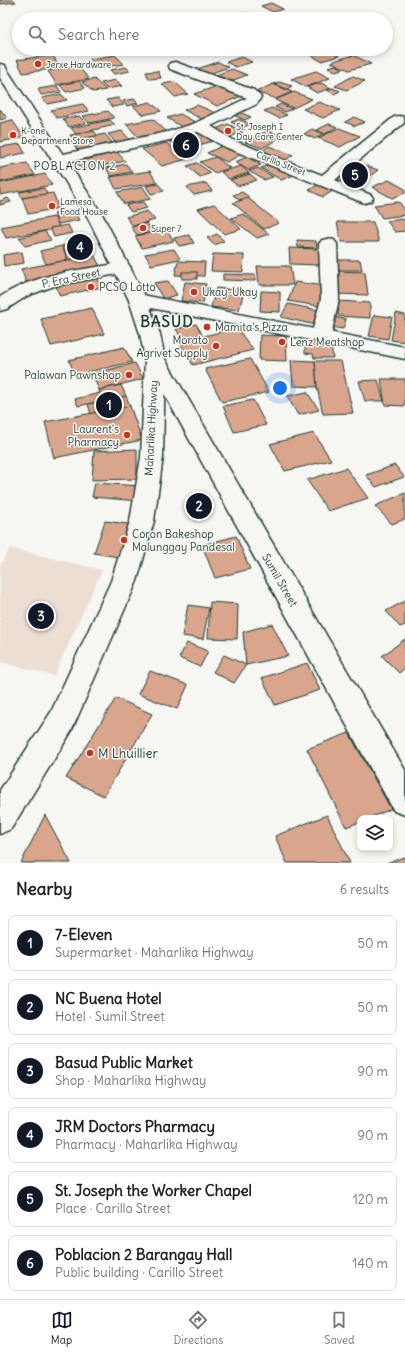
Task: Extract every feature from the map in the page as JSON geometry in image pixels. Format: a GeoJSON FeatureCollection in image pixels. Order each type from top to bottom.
{"type":"FeatureCollection","features":[{"type":"Feature","properties":{"kind":"main road"},"geometry":{"type":"LineString","coordinates":[[59,159],[137,144],[198,127],[252,101],[254,97],[248,93],[175,66]]}},
{"type":"Feature","properties":{"kind":"main road","name":"Maharlika Highway"},"geometry":{"type":"LineString","coordinates":[[0,68],[94,214],[138,300],[150,334],[155,359],[152,457],[142,521],[124,581],[61,722],[0,818]]}},
{"type":"Feature","properties":{"kind":"main road"},"geometry":{"type":"LineString","coordinates":[[325,180],[399,120]]}},
{"type":"Feature","properties":{"kind":"main road","name":"Carillo Street"},"geometry":{"type":"LineString","coordinates":[[198,127],[204,128],[229,143],[325,180],[364,198]]}},
{"type":"Feature","properties":{"kind":"main road"},"geometry":{"type":"LineString","coordinates":[[321,336],[330,299],[328,244]]}},
{"type":"Feature","properties":{"kind":"main road","name":"P. Era Street"},"geometry":{"type":"LineString","coordinates":[[0,305],[20,292],[50,281],[122,268]]}},
{"type":"Feature","properties":{"kind":"main road"},"geometry":{"type":"LineString","coordinates":[[138,300],[405,353]]}},
{"type":"Feature","properties":{"kind":"main road","name":"Sumil Street"},"geometry":{"type":"LineString","coordinates":[[155,359],[405,800]]}},
{"type":"Feature","properties":{"kind":"shaded area"},"geometry":{"type":"Polygon","coordinates":[[[10,548],[102,570],[54,676],[0,662],[0,566],[10,548]]]}},
{"type":"Feature","properties":{"kind":"building"},"geometry":{"type":"Polygon","coordinates":[[[0,0],[14,0],[16,2],[0,4],[0,0]]]}},
{"type":"Feature","properties":{"kind":"building"},"geometry":{"type":"Polygon","coordinates":[[[271,3],[283,9],[273,12],[261,6],[271,3]]]}},
{"type":"Feature","properties":{"kind":"building","name":"Jerxe Hardware"},"geometry":{"type":"Polygon","coordinates":[[[53,56],[59,68],[23,73],[17,60],[53,56]]]}},
{"type":"Feature","properties":{"kind":"building"},"geometry":{"type":"Polygon","coordinates":[[[116,56],[124,64],[98,68],[90,59],[116,56]]]}},
{"type":"Feature","properties":{"kind":"building"},"geometry":{"type":"Polygon","coordinates":[[[312,56],[339,56],[321,61],[312,56]]]}},
{"type":"Feature","properties":{"kind":"building"},"geometry":{"type":"Polygon","coordinates":[[[350,56],[355,56],[371,64],[349,70],[331,62],[350,56]]]}},
{"type":"Feature","properties":{"kind":"building"},"geometry":{"type":"Polygon","coordinates":[[[242,57],[252,62],[236,67],[226,62],[242,57]]]}},
{"type":"Feature","properties":{"kind":"building"},"geometry":{"type":"Polygon","coordinates":[[[218,62],[229,67],[206,75],[194,70],[218,62]]]}},
{"type":"Feature","properties":{"kind":"building"},"geometry":{"type":"Polygon","coordinates":[[[336,65],[343,69],[335,71],[328,67],[336,65]]]}},
{"type":"Feature","properties":{"kind":"building"},"geometry":{"type":"Polygon","coordinates":[[[78,66],[89,79],[57,85],[48,71],[78,66]]]}},
{"type":"Feature","properties":{"kind":"building"},"geometry":{"type":"Polygon","coordinates":[[[126,67],[130,71],[114,74],[110,70],[126,67]]]}},
{"type":"Feature","properties":{"kind":"building"},"geometry":{"type":"Polygon","coordinates":[[[232,69],[247,75],[231,81],[216,75],[232,69]]]}},
{"type":"Feature","properties":{"kind":"building"},"geometry":{"type":"Polygon","coordinates":[[[158,71],[161,78],[149,79],[146,72],[158,71]]]}},
{"type":"Feature","properties":{"kind":"building"},"geometry":{"type":"Polygon","coordinates":[[[316,71],[330,78],[306,87],[291,79],[316,71]]]}},
{"type":"Feature","properties":{"kind":"building"},"geometry":{"type":"Polygon","coordinates":[[[353,76],[365,81],[347,90],[335,86],[353,76]]]}},
{"type":"Feature","properties":{"kind":"building"},"geometry":{"type":"Polygon","coordinates":[[[94,79],[106,90],[93,92],[82,82],[94,79]]]}},
{"type":"Feature","properties":{"kind":"building"},"geometry":{"type":"Polygon","coordinates":[[[116,80],[122,86],[107,89],[101,83],[116,80]]]}},
{"type":"Feature","properties":{"kind":"building"},"geometry":{"type":"Polygon","coordinates":[[[79,81],[85,88],[66,92],[60,85],[79,81]]]}},
{"type":"Feature","properties":{"kind":"building"},"geometry":{"type":"Polygon","coordinates":[[[175,82],[188,94],[175,97],[162,84],[175,82]]]}},
{"type":"Feature","properties":{"kind":"building"},"geometry":{"type":"Polygon","coordinates":[[[279,82],[292,86],[287,89],[274,84],[279,82]]]}},
{"type":"Feature","properties":{"kind":"building"},"geometry":{"type":"Polygon","coordinates":[[[321,83],[331,88],[317,93],[307,87],[321,83]]]}},
{"type":"Feature","properties":{"kind":"building"},"geometry":{"type":"Polygon","coordinates":[[[273,84],[292,92],[276,99],[256,92],[273,84]]]}},
{"type":"Feature","properties":{"kind":"building"},"geometry":{"type":"Polygon","coordinates":[[[221,85],[244,95],[217,106],[194,94],[221,85]]]}},
{"type":"Feature","properties":{"kind":"building"},"geometry":{"type":"Polygon","coordinates":[[[57,86],[61,92],[41,95],[38,89],[57,86]]]}},
{"type":"Feature","properties":{"kind":"building"},"geometry":{"type":"Polygon","coordinates":[[[333,88],[340,91],[334,94],[327,90],[333,88]]]}},
{"type":"Feature","properties":{"kind":"building"},"geometry":{"type":"Polygon","coordinates":[[[294,92],[312,99],[293,108],[275,100],[294,92]]]}},
{"type":"Feature","properties":{"kind":"building"},"geometry":{"type":"Polygon","coordinates":[[[61,94],[67,100],[47,104],[42,98],[61,94]]]}},
{"type":"Feature","properties":{"kind":"building"},"geometry":{"type":"Polygon","coordinates":[[[118,98],[124,105],[112,107],[106,100],[118,98]]]}},
{"type":"Feature","properties":{"kind":"building"},"geometry":{"type":"Polygon","coordinates":[[[134,99],[138,103],[127,106],[123,101],[134,99]]]}},
{"type":"Feature","properties":{"kind":"building"},"geometry":{"type":"Polygon","coordinates":[[[150,102],[161,111],[143,115],[133,106],[150,102]]]}},
{"type":"Feature","properties":{"kind":"building"},"geometry":{"type":"Polygon","coordinates":[[[319,102],[340,110],[323,118],[303,109],[319,102]]]}},
{"type":"Feature","properties":{"kind":"building"},"geometry":{"type":"Polygon","coordinates":[[[83,104],[89,111],[57,118],[51,110],[83,104]]]}},
{"type":"Feature","properties":{"kind":"building"},"geometry":{"type":"Polygon","coordinates":[[[281,104],[292,109],[285,112],[275,107],[281,104]]]}},
{"type":"Feature","properties":{"kind":"building"},"geometry":{"type":"Polygon","coordinates":[[[197,105],[216,113],[202,119],[184,110],[197,105]]]}},
{"type":"Feature","properties":{"kind":"building"},"geometry":{"type":"Polygon","coordinates":[[[272,108],[287,115],[279,118],[264,111],[272,108]]]}},
{"type":"Feature","properties":{"kind":"building"},"geometry":{"type":"Polygon","coordinates":[[[0,109],[7,118],[0,120],[0,109]]]}},
{"type":"Feature","properties":{"kind":"building"},"geometry":{"type":"Polygon","coordinates":[[[108,111],[114,118],[89,123],[83,116],[108,111]]]}},
{"type":"Feature","properties":{"kind":"building"},"geometry":{"type":"Polygon","coordinates":[[[239,112],[251,117],[245,120],[233,115],[239,112]]]}},
{"type":"Feature","properties":{"kind":"building"},"geometry":{"type":"Polygon","coordinates":[[[180,114],[195,122],[182,127],[167,118],[180,114]]]}},
{"type":"Feature","properties":{"kind":"building"},"geometry":{"type":"Polygon","coordinates":[[[79,116],[86,123],[69,127],[63,119],[79,116]]]}},
{"type":"Feature","properties":{"kind":"building"},"geometry":{"type":"Polygon","coordinates":[[[354,117],[365,122],[355,126],[345,122],[354,117]]]}},
{"type":"Feature","properties":{"kind":"building"},"geometry":{"type":"Polygon","coordinates":[[[153,119],[168,133],[140,139],[126,124],[153,119]]]}},
{"type":"Feature","properties":{"kind":"building"},"geometry":{"type":"Polygon","coordinates":[[[239,119],[250,124],[242,128],[231,122],[239,119]]]}},
{"type":"Feature","properties":{"kind":"building"},"geometry":{"type":"Polygon","coordinates":[[[12,120],[24,137],[0,142],[0,123],[12,120]]]}},
{"type":"Feature","properties":{"kind":"building"},"geometry":{"type":"Polygon","coordinates":[[[110,120],[115,125],[76,134],[71,128],[110,120]]]}},
{"type":"Feature","properties":{"kind":"building","name":"St. Joseph I Day Care Center"},"geometry":{"type":"Polygon","coordinates":[[[228,124],[243,132],[227,138],[213,130],[228,124]]]}},
{"type":"Feature","properties":{"kind":"building"},"geometry":{"type":"Polygon","coordinates":[[[329,124],[337,127],[325,134],[317,130],[329,124]]]}},
{"type":"Feature","properties":{"kind":"building"},"geometry":{"type":"Polygon","coordinates":[[[339,128],[360,136],[340,147],[318,138],[339,128]]]}},
{"type":"Feature","properties":{"kind":"building"},"geometry":{"type":"Polygon","coordinates":[[[312,129],[323,134],[315,139],[304,134],[312,129]]]}},
{"type":"Feature","properties":{"kind":"building"},"geometry":{"type":"Polygon","coordinates":[[[203,130],[217,140],[180,150],[167,140],[203,130]]]}},
{"type":"Feature","properties":{"kind":"building"},"geometry":{"type":"Polygon","coordinates":[[[94,131],[98,136],[74,140],[70,135],[94,131]]]}},
{"type":"Feature","properties":{"kind":"building"},"geometry":{"type":"Polygon","coordinates":[[[122,131],[131,141],[117,144],[108,134],[122,131]]]}},
{"type":"Feature","properties":{"kind":"building"},"geometry":{"type":"Polygon","coordinates":[[[267,131],[282,136],[275,140],[261,134],[267,131]]]}},
{"type":"Feature","properties":{"kind":"building"},"geometry":{"type":"Polygon","coordinates":[[[105,134],[114,145],[80,153],[71,141],[105,134]]]}},
{"type":"Feature","properties":{"kind":"building"},"geometry":{"type":"Polygon","coordinates":[[[259,135],[275,141],[262,148],[245,142],[259,135]]]}},
{"type":"Feature","properties":{"kind":"building"},"geometry":{"type":"Polygon","coordinates":[[[167,143],[187,159],[162,166],[142,149],[167,143]]]}},
{"type":"Feature","properties":{"kind":"building"},"geometry":{"type":"Polygon","coordinates":[[[20,144],[25,153],[0,158],[0,147],[20,144]]]}},
{"type":"Feature","properties":{"kind":"building"},"geometry":{"type":"Polygon","coordinates":[[[224,145],[244,153],[227,162],[207,153],[224,145]]]}},
{"type":"Feature","properties":{"kind":"building"},"geometry":{"type":"Polygon","coordinates":[[[269,146],[293,155],[282,162],[258,154],[269,146]]]}},
{"type":"Feature","properties":{"kind":"building"},"geometry":{"type":"Polygon","coordinates":[[[117,152],[125,161],[83,170],[76,162],[117,152]]]}},
{"type":"Feature","properties":{"kind":"building"},"geometry":{"type":"Polygon","coordinates":[[[216,157],[230,168],[215,173],[200,162],[216,157]]]}},
{"type":"Feature","properties":{"kind":"building"},"geometry":{"type":"Polygon","coordinates":[[[247,157],[261,165],[248,170],[235,162],[247,157]]]}},
{"type":"Feature","properties":{"kind":"building"},"geometry":{"type":"Polygon","coordinates":[[[355,162],[378,170],[356,187],[332,179],[355,162]]]}},
{"type":"Feature","properties":{"kind":"building"},"geometry":{"type":"Polygon","coordinates":[[[27,163],[35,175],[0,182],[0,168],[27,163]]]}},
{"type":"Feature","properties":{"kind":"building"},"geometry":{"type":"Polygon","coordinates":[[[197,163],[211,173],[200,177],[187,166],[197,163]]]}},
{"type":"Feature","properties":{"kind":"building"},"geometry":{"type":"Polygon","coordinates":[[[274,163],[294,175],[281,180],[261,168],[274,163]]]}},
{"type":"Feature","properties":{"kind":"building"},"geometry":{"type":"Polygon","coordinates":[[[126,164],[132,172],[111,176],[106,168],[126,164]]]}},
{"type":"Feature","properties":{"kind":"building"},"geometry":{"type":"Polygon","coordinates":[[[241,166],[249,173],[229,179],[221,172],[241,166]]]}},
{"type":"Feature","properties":{"kind":"building"},"geometry":{"type":"Polygon","coordinates":[[[258,168],[273,177],[264,180],[249,171],[258,168]]]}},
{"type":"Feature","properties":{"kind":"building"},"geometry":{"type":"Polygon","coordinates":[[[150,171],[157,183],[116,189],[110,177],[150,171]]]}},
{"type":"Feature","properties":{"kind":"building"},"geometry":{"type":"Polygon","coordinates":[[[45,174],[52,185],[0,195],[0,183],[45,174]]]}},
{"type":"Feature","properties":{"kind":"building"},"geometry":{"type":"Polygon","coordinates":[[[250,174],[257,180],[238,186],[230,180],[250,174]]]}},
{"type":"Feature","properties":{"kind":"building"},"geometry":{"type":"Polygon","coordinates":[[[389,180],[405,189],[405,193],[392,198],[372,187],[389,180]]]}},
{"type":"Feature","properties":{"kind":"building"},"geometry":{"type":"Polygon","coordinates":[[[206,183],[212,191],[194,195],[187,187],[206,183]]]}},
{"type":"Feature","properties":{"kind":"building"},"geometry":{"type":"Polygon","coordinates":[[[321,183],[336,189],[323,197],[309,190],[321,183]]]}},
{"type":"Feature","properties":{"kind":"building"},"geometry":{"type":"Polygon","coordinates":[[[158,184],[164,191],[151,194],[146,186],[158,184]]]}},
{"type":"Feature","properties":{"kind":"building"},"geometry":{"type":"Polygon","coordinates":[[[143,187],[151,199],[124,204],[117,192],[143,187]]]}},
{"type":"Feature","properties":{"kind":"building"},"geometry":{"type":"Polygon","coordinates":[[[44,188],[47,194],[22,198],[19,192],[44,188]]]}},
{"type":"Feature","properties":{"kind":"building"},"geometry":{"type":"Polygon","coordinates":[[[242,192],[249,197],[239,200],[233,195],[242,192]]]}},
{"type":"Feature","properties":{"kind":"building"},"geometry":{"type":"Polygon","coordinates":[[[53,193],[59,208],[28,214],[22,198],[53,193]]]}},
{"type":"Feature","properties":{"kind":"building"},"geometry":{"type":"Polygon","coordinates":[[[8,198],[11,202],[0,205],[0,201],[8,198]]]}},
{"type":"Feature","properties":{"kind":"building"},"geometry":{"type":"Polygon","coordinates":[[[248,198],[279,223],[264,229],[233,203],[248,198]]]}},
{"type":"Feature","properties":{"kind":"building"},"geometry":{"type":"Polygon","coordinates":[[[143,202],[147,208],[131,212],[126,205],[143,202]]]}},
{"type":"Feature","properties":{"kind":"building"},"geometry":{"type":"Polygon","coordinates":[[[399,202],[405,210],[405,215],[382,218],[374,205],[399,202]]]}},
{"type":"Feature","properties":{"kind":"building"},"geometry":{"type":"Polygon","coordinates":[[[214,204],[241,229],[224,234],[198,209],[214,204]]]}},
{"type":"Feature","properties":{"kind":"building"},"geometry":{"type":"Polygon","coordinates":[[[74,210],[79,220],[58,224],[54,213],[74,210]]]}},
{"type":"Feature","properties":{"kind":"building"},"geometry":{"type":"Polygon","coordinates":[[[147,211],[155,220],[133,226],[126,217],[147,211]]]}},
{"type":"Feature","properties":{"kind":"building"},"geometry":{"type":"Polygon","coordinates":[[[243,214],[269,234],[257,238],[231,218],[243,214]]]}},
{"type":"Feature","properties":{"kind":"building"},"geometry":{"type":"Polygon","coordinates":[[[54,217],[60,228],[6,238],[1,227],[54,217]]]}},
{"type":"Feature","properties":{"kind":"building"},"geometry":{"type":"Polygon","coordinates":[[[405,219],[405,231],[395,232],[387,221],[405,219]]]}},
{"type":"Feature","properties":{"kind":"building"},"geometry":{"type":"Polygon","coordinates":[[[337,222],[373,222],[379,242],[341,242],[337,222]]]}},
{"type":"Feature","properties":{"kind":"building"},"geometry":{"type":"Polygon","coordinates":[[[147,223],[153,232],[137,235],[131,227],[147,223]]]}},
{"type":"Feature","properties":{"kind":"building"},"geometry":{"type":"Polygon","coordinates":[[[68,225],[72,233],[54,237],[50,228],[68,225]]]}},
{"type":"Feature","properties":{"kind":"building"},"geometry":{"type":"Polygon","coordinates":[[[167,230],[174,241],[142,248],[135,236],[167,230]]]}},
{"type":"Feature","properties":{"kind":"building"},"geometry":{"type":"Polygon","coordinates":[[[45,231],[51,240],[25,246],[19,238],[45,231]]]}},
{"type":"Feature","properties":{"kind":"building"},"geometry":{"type":"Polygon","coordinates":[[[217,234],[224,241],[214,245],[207,238],[217,234]]]}},
{"type":"Feature","properties":{"kind":"building"},"geometry":{"type":"Polygon","coordinates":[[[189,235],[194,243],[179,246],[174,238],[189,235]]]}},
{"type":"Feature","properties":{"kind":"building"},"geometry":{"type":"Polygon","coordinates":[[[297,240],[316,241],[317,248],[298,247],[297,240]]]}},
{"type":"Feature","properties":{"kind":"building"},"geometry":{"type":"Polygon","coordinates":[[[87,241],[94,255],[68,260],[62,246],[87,241]]]}},
{"type":"Feature","properties":{"kind":"building"},"geometry":{"type":"Polygon","coordinates":[[[62,246],[68,260],[46,264],[40,251],[62,246]]]}},
{"type":"Feature","properties":{"kind":"building"},"geometry":{"type":"Polygon","coordinates":[[[289,248],[319,249],[320,265],[290,264],[289,248]]]}},
{"type":"Feature","properties":{"kind":"building"},"geometry":{"type":"Polygon","coordinates":[[[174,249],[180,259],[151,265],[145,254],[174,249]]]}},
{"type":"Feature","properties":{"kind":"building"},"geometry":{"type":"Polygon","coordinates":[[[22,252],[24,263],[4,266],[3,255],[22,252]]]}},
{"type":"Feature","properties":{"kind":"building"},"geometry":{"type":"Polygon","coordinates":[[[213,254],[244,255],[243,272],[211,271],[213,254]]]}},
{"type":"Feature","properties":{"kind":"building"},"geometry":{"type":"Polygon","coordinates":[[[94,255],[101,268],[26,282],[21,269],[94,255]]]}},
{"type":"Feature","properties":{"kind":"building"},"geometry":{"type":"Polygon","coordinates":[[[336,260],[360,260],[362,270],[338,270],[336,260]]]}},
{"type":"Feature","properties":{"kind":"building"},"geometry":{"type":"Polygon","coordinates":[[[178,261],[205,262],[204,276],[175,275],[178,261]]]}},
{"type":"Feature","properties":{"kind":"building"},"geometry":{"type":"Polygon","coordinates":[[[257,266],[290,266],[293,285],[259,285],[257,266]]]}},
{"type":"Feature","properties":{"kind":"building"},"geometry":{"type":"Polygon","coordinates":[[[334,271],[365,272],[368,295],[336,294],[334,271]]]}},
{"type":"Feature","properties":{"kind":"building"},"geometry":{"type":"Polygon","coordinates":[[[182,272],[197,272],[197,279],[182,279],[182,272]]]}},
{"type":"Feature","properties":{"kind":"building"},"geometry":{"type":"Polygon","coordinates":[[[223,274],[255,275],[255,281],[223,280],[223,274]]]}},
{"type":"Feature","properties":{"kind":"building"},"geometry":{"type":"Polygon","coordinates":[[[96,276],[102,287],[60,296],[55,284],[96,276]]]}},
{"type":"Feature","properties":{"kind":"building"},"geometry":{"type":"Polygon","coordinates":[[[168,281],[177,295],[163,299],[154,283],[168,281]]]}},
{"type":"Feature","properties":{"kind":"building","name":"Ukay-Ukay"},"geometry":{"type":"Polygon","coordinates":[[[185,282],[206,284],[203,303],[181,301],[185,282]]]}},
{"type":"Feature","properties":{"kind":"building"},"geometry":{"type":"Polygon","coordinates":[[[295,282],[325,286],[319,306],[288,301],[295,282]]]}},
{"type":"Feature","properties":{"kind":"building"},"geometry":{"type":"Polygon","coordinates":[[[216,288],[244,291],[239,310],[211,307],[216,288]]]}},
{"type":"Feature","properties":{"kind":"building"},"geometry":{"type":"Polygon","coordinates":[[[261,291],[280,292],[280,312],[260,311],[261,291]]]}},
{"type":"Feature","properties":{"kind":"building"},"geometry":{"type":"Polygon","coordinates":[[[339,301],[370,303],[370,318],[338,316],[339,301]]]}},
{"type":"Feature","properties":{"kind":"building"},"geometry":{"type":"Polygon","coordinates":[[[288,304],[322,311],[315,325],[281,317],[288,304]]]}},
{"type":"Feature","properties":{"kind":"building"},"geometry":{"type":"Polygon","coordinates":[[[92,308],[104,334],[51,346],[41,319],[92,308]]]}},
{"type":"Feature","properties":{"kind":"building"},"geometry":{"type":"Polygon","coordinates":[[[396,313],[405,315],[405,342],[391,340],[396,313]]]}},
{"type":"Feature","properties":{"kind":"building"},"geometry":{"type":"Polygon","coordinates":[[[374,315],[392,317],[388,339],[369,336],[374,315]]]}},
{"type":"Feature","properties":{"kind":"building"},"geometry":{"type":"Polygon","coordinates":[[[332,317],[346,319],[343,329],[330,327],[332,317]]]}},
{"type":"Feature","properties":{"kind":"building"},"geometry":{"type":"Polygon","coordinates":[[[196,324],[202,334],[182,339],[176,329],[196,324]]]}},
{"type":"Feature","properties":{"kind":"building","name":"Morato Agrivet Supply"},"geometry":{"type":"Polygon","coordinates":[[[237,328],[253,350],[193,365],[179,342],[237,328]]]}},
{"type":"Feature","properties":{"kind":"building"},"geometry":{"type":"Polygon","coordinates":[[[260,335],[286,336],[287,361],[259,360],[260,335]]]}},
{"type":"Feature","properties":{"kind":"building"},"geometry":{"type":"Polygon","coordinates":[[[305,340],[331,345],[333,358],[314,358],[313,354],[305,353],[305,340]]]}},
{"type":"Feature","properties":{"kind":"building"},"geometry":{"type":"Polygon","coordinates":[[[124,347],[132,362],[75,375],[69,360],[124,347]]]}},
{"type":"Feature","properties":{"kind":"building"},"geometry":{"type":"Polygon","coordinates":[[[250,359],[269,392],[222,402],[205,369],[250,359]]]}},
{"type":"Feature","properties":{"kind":"building"},"geometry":{"type":"Polygon","coordinates":[[[291,360],[315,361],[317,387],[293,386],[291,360]]]}},
{"type":"Feature","properties":{"kind":"building"},"geometry":{"type":"Polygon","coordinates":[[[315,361],[341,361],[353,413],[323,414],[317,387],[315,361]]]}},
{"type":"Feature","properties":{"kind":"building"},"geometry":{"type":"Polygon","coordinates":[[[135,363],[143,379],[99,390],[92,374],[135,363]]]}},
{"type":"Feature","properties":{"kind":"building"},"geometry":{"type":"Polygon","coordinates":[[[381,379],[405,379],[405,406],[385,405],[381,379]]]}},
{"type":"Feature","properties":{"kind":"building"},"geometry":{"type":"Polygon","coordinates":[[[378,380],[384,401],[365,401],[359,381],[378,380]]]}},
{"type":"Feature","properties":{"kind":"building"},"geometry":{"type":"Polygon","coordinates":[[[121,385],[126,396],[78,406],[75,399],[100,393],[99,390],[121,385]]]}},
{"type":"Feature","properties":{"kind":"building"},"geometry":{"type":"Polygon","coordinates":[[[307,392],[319,410],[298,415],[287,396],[307,392]]]}},
{"type":"Feature","properties":{"kind":"building"},"geometry":{"type":"Polygon","coordinates":[[[126,396],[130,406],[91,414],[88,404],[126,396]]]}},
{"type":"Feature","properties":{"kind":"building"},"geometry":{"type":"Polygon","coordinates":[[[253,400],[266,425],[234,432],[223,406],[253,400]]]}},
{"type":"Feature","properties":{"kind":"building"},"geometry":{"type":"Polygon","coordinates":[[[130,406],[142,440],[54,458],[45,422],[130,406]]]}},
{"type":"Feature","properties":{"kind":"building"},"geometry":{"type":"Polygon","coordinates":[[[314,433],[331,460],[285,471],[270,444],[314,433]]]}},
{"type":"Feature","properties":{"kind":"building"},"geometry":{"type":"Polygon","coordinates":[[[137,449],[137,479],[92,480],[94,451],[137,449]]]}},
{"type":"Feature","properties":{"kind":"building"},"geometry":{"type":"Polygon","coordinates":[[[395,465],[404,477],[376,487],[366,475],[395,465]]]}},
{"type":"Feature","properties":{"kind":"building"},"geometry":{"type":"Polygon","coordinates":[[[346,468],[368,498],[328,511],[307,480],[346,468]]]}},
{"type":"Feature","properties":{"kind":"building"},"geometry":{"type":"Polygon","coordinates":[[[95,483],[141,486],[139,501],[92,497],[95,483]]]}},
{"type":"Feature","properties":{"kind":"building"},"geometry":{"type":"Polygon","coordinates":[[[405,493],[405,519],[392,524],[375,506],[405,493]]]}},
{"type":"Feature","properties":{"kind":"building"},"geometry":{"type":"Polygon","coordinates":[[[105,521],[135,525],[125,558],[94,553],[105,521]]]}},
{"type":"Feature","properties":{"kind":"building"},"geometry":{"type":"Polygon","coordinates":[[[236,536],[250,569],[215,578],[202,545],[236,536]]]}},
{"type":"Feature","properties":{"kind":"building"},"geometry":{"type":"Polygon","coordinates":[[[405,601],[405,625],[400,627],[386,611],[405,601]]]}},
{"type":"Feature","properties":{"kind":"building"},"geometry":{"type":"Polygon","coordinates":[[[210,602],[238,604],[237,639],[208,638],[210,602]]]}},
{"type":"Feature","properties":{"kind":"building"},"geometry":{"type":"Polygon","coordinates":[[[188,605],[209,608],[203,639],[182,636],[188,605]]]}},
{"type":"Feature","properties":{"kind":"building"},"geometry":{"type":"Polygon","coordinates":[[[272,624],[288,656],[246,665],[243,632],[272,624]]]}},
{"type":"Feature","properties":{"kind":"building"},"geometry":{"type":"Polygon","coordinates":[[[405,639],[405,668],[399,673],[382,656],[405,639]]]}},
{"type":"Feature","properties":{"kind":"building"},"geometry":{"type":"Polygon","coordinates":[[[187,643],[208,651],[200,667],[179,658],[187,643]]]}},
{"type":"Feature","properties":{"kind":"building"},"geometry":{"type":"Polygon","coordinates":[[[224,655],[246,665],[234,683],[213,672],[224,655]]]}},
{"type":"Feature","properties":{"kind":"building"},"geometry":{"type":"Polygon","coordinates":[[[307,663],[320,690],[275,705],[262,678],[307,663]]]}},
{"type":"Feature","properties":{"kind":"building"},"geometry":{"type":"Polygon","coordinates":[[[150,671],[188,685],[177,709],[138,694],[150,671]]]}},
{"type":"Feature","properties":{"kind":"building"},"geometry":{"type":"Polygon","coordinates":[[[116,698],[152,714],[104,796],[66,778],[116,698]]]}},
{"type":"Feature","properties":{"kind":"building"},"geometry":{"type":"Polygon","coordinates":[[[349,733],[391,809],[376,815],[357,815],[357,823],[346,827],[307,749],[349,733]]]}},
{"type":"Feature","properties":{"kind":"building"},"geometry":{"type":"Polygon","coordinates":[[[45,815],[71,863],[21,863],[45,815]]]}},
{"type":"Feature","properties":{"kind":"building"},"geometry":{"type":"Polygon","coordinates":[[[327,815],[350,863],[287,863],[275,836],[327,815]]]}},
{"type":"Feature","properties":{"kind":"building"},"geometry":{"type":"Polygon","coordinates":[[[405,857],[405,863],[386,863],[405,857]]]}},
{"type":"Feature","properties":{"kind":"place","name":"Jerxe Hardware"},"geometry":{"type":"Point","coordinates":[38,64]}},
{"type":"Feature","properties":{"kind":"place","name":"St. Joseph I Day Care Center"},"geometry":{"type":"Point","coordinates":[228,131]}},
{"type":"Feature","properties":{"kind":"place","name":"K-one Department Store"},"geometry":{"type":"Point","coordinates":[13,135]}},
{"type":"Feature","properties":{"kind":"place","name":"Poblacion 2 Barangay Hall"},"geometry":{"type":"Point","coordinates":[186,145]}},
{"type":"Feature","properties":{"kind":"place","name":"St. Joseph the Worker Chapel"},"geometry":{"type":"Point","coordinates":[355,175]}},
{"type":"Feature","properties":{"kind":"place","name":"Lamesa Food House"},"geometry":{"type":"Point","coordinates":[52,206]}},
{"type":"Feature","properties":{"kind":"place","name":"Super 7"},"geometry":{"type":"Point","coordinates":[143,228]}},
{"type":"Feature","properties":{"kind":"place","name":"JRM Doctors Pharmacy"},"geometry":{"type":"Point","coordinates":[80,247]}},
{"type":"Feature","properties":{"kind":"place","name":"PCSO Lotto"},"geometry":{"type":"Point","coordinates":[91,287]}},
{"type":"Feature","properties":{"kind":"place","name":"Ukay-Ukay"},"geometry":{"type":"Point","coordinates":[194,292]}},
{"type":"Feature","properties":{"kind":"place","name":"Mamita's Pizza"},"geometry":{"type":"Point","coordinates":[207,327]}},
{"type":"Feature","properties":{"kind":"place","name":"Lenz Meatshop"},"geometry":{"type":"Point","coordinates":[282,342]}},
{"type":"Feature","properties":{"kind":"place","name":"Morato Agrivet Supply"},"geometry":{"type":"Point","coordinates":[216,346]}},
{"type":"Feature","properties":{"kind":"place","name":"Palawan Pawnshop"},"geometry":{"type":"Point","coordinates":[129,375]}},
{"type":"Feature","properties":{"kind":"place","name":"7-Eleven"},"geometry":{"type":"Point","coordinates":[109,405]}},
{"type":"Feature","properties":{"kind":"place","name":"Laurent's Pharmacy"},"geometry":{"type":"Point","coordinates":[127,435]}},
{"type":"Feature","properties":{"kind":"place","name":"NC Buena Hotel"},"geometry":{"type":"Point","coordinates":[199,506]}},
{"type":"Feature","properties":{"kind":"place","name":"Coron Bakeshop Malunggay Pandesal"},"geometry":{"type":"Point","coordinates":[124,540]}},
{"type":"Feature","properties":{"kind":"place","name":"Basud Public Market"},"geometry":{"type":"Point","coordinates":[41,616]}},
{"type":"Feature","properties":{"kind":"place","name":"M Lhuillier"},"geometry":{"type":"Point","coordinates":[90,753]}},
{"type":"Feature","properties":{"kind":"district","name":"POBLACION 2"},"geometry":{"type":"Point","coordinates":[75,166]}},
{"type":"Feature","properties":{"kind":"district","name":"BASUD"},"geometry":{"type":"Point","coordinates":[167,321]}}]}
